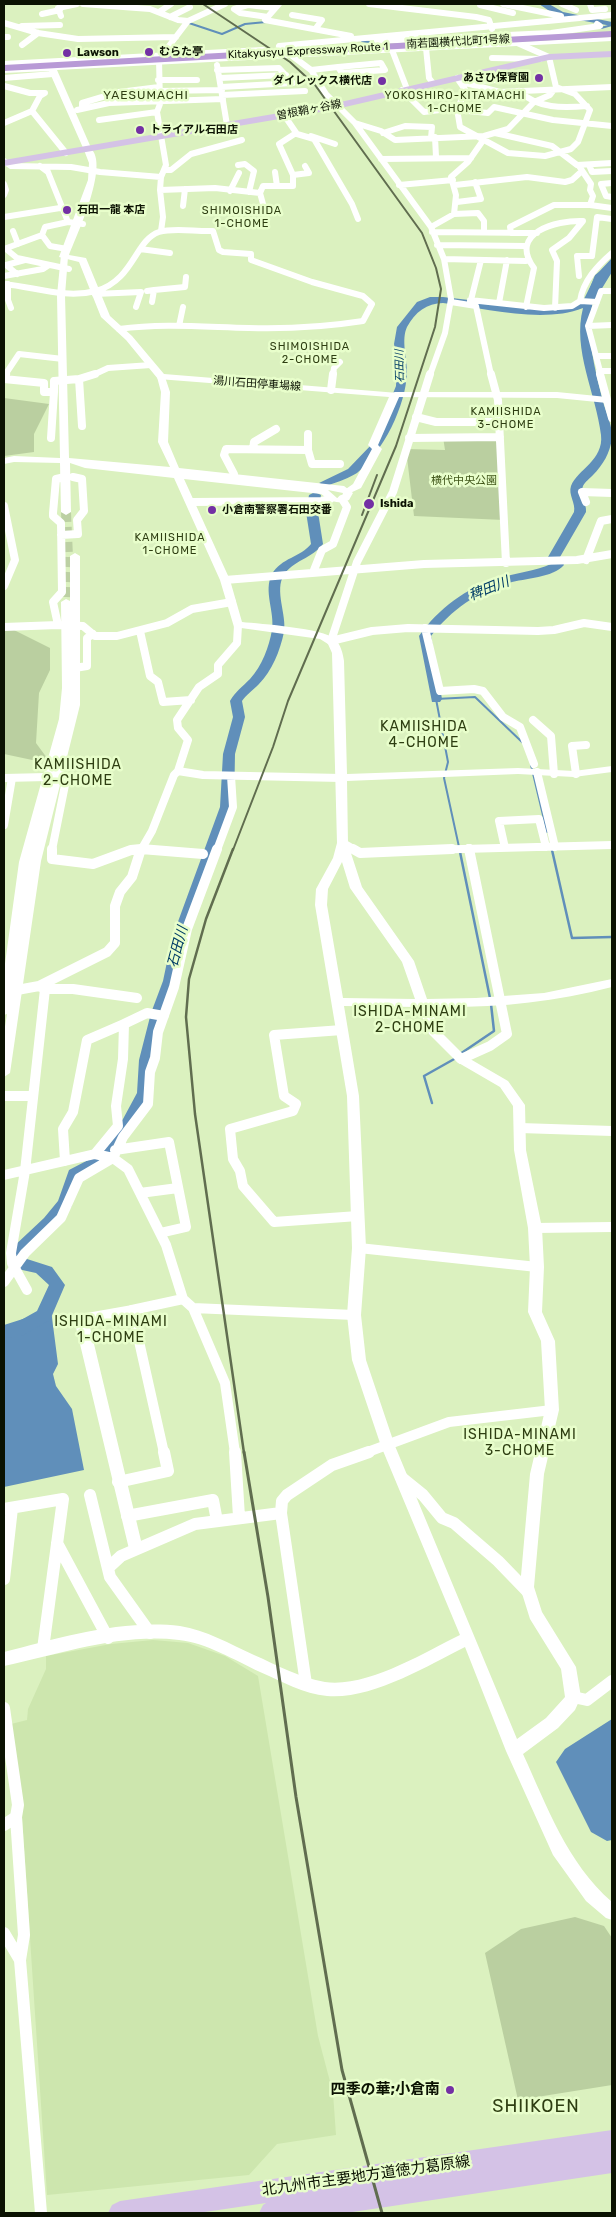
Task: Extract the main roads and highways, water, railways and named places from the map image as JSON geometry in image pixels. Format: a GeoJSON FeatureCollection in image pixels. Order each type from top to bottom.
{"type":"FeatureCollection","features":[{"type":"Feature","properties":{"kind":"highway","name":"Kitakyusyu Expressway Route 1"},"geometry":{"type":"LineString","coordinates":[[4,69],[612,36]]}},
{"type":"Feature","properties":{"kind":"main road","name":"曽根鞘ヶ谷線"},"geometry":{"type":"LineString","coordinates":[[4,162],[284,116],[433,83],[459,80],[544,58],[612,54]]}},
{"type":"Feature","properties":{"kind":"main road","name":"湯川石田停車場線"},"geometry":{"type":"LineString","coordinates":[[92,149],[97,172],[75,223],[67,254],[82,260],[94,293],[106,317],[161,377],[396,395],[357,486],[345,495]]}},
{"type":"Feature","properties":{"kind":"main road","name":"北九州市主要地方道徳力葛原線"},"geometry":{"type":"LineString","coordinates":[[271,2213],[322,2206],[418,2179],[612,2141]]}},
{"type":"Feature","properties":{"kind":"main road","name":"北九州市主要地方道徳力葛原線"},"geometry":{"type":"LineString","coordinates":[[120,2213],[315,2184],[418,2179],[612,2162]]}},
{"type":"Feature","properties":{"kind":"water"},"geometry":{"type":"Polygon","coordinates":[[[612,258],[612,272],[593,303],[582,303],[596,275],[612,258]]]}},
{"type":"Feature","properties":{"kind":"water"},"geometry":{"type":"Polygon","coordinates":[[[51,1310],[58,1364],[53,1374],[56,1386],[72,1409],[84,1470],[4,1487],[4,1325],[51,1310]]]}},
{"type":"Feature","properties":{"kind":"water"},"geometry":{"type":"Polygon","coordinates":[[[612,1719],[612,1840],[607,1841],[591,1832],[556,1762],[565,1749],[612,1719]]]}},
{"type":"Feature","properties":{"kind":"waterway"},"geometry":{"type":"LineString","coordinates":[[543,4],[560,14],[612,24]]}},
{"type":"Feature","properties":{"kind":"waterway"},"geometry":{"type":"LineString","coordinates":[[189,23],[222,34],[245,24],[266,22]]}},
{"type":"Feature","properties":{"kind":"waterway"},"geometry":{"type":"LineString","coordinates":[[601,28],[612,25]]}},
{"type":"Feature","properties":{"kind":"waterway"},"geometry":{"type":"LineString","coordinates":[[362,41],[376,43]]}},
{"type":"Feature","properties":{"kind":"waterway","name":"稗田川"},"geometry":{"type":"LineString","coordinates":[[436,699],[425,636],[433,625],[454,605],[477,591],[490,585],[543,571],[558,565],[554,557],[580,512],[581,506],[576,494],[577,486],[599,462],[607,437],[591,372],[584,323],[593,289],[599,277],[612,266]]}},
{"type":"Feature","properties":{"kind":"waterway","name":"石田川"},"geometry":{"type":"LineString","coordinates":[[325,483],[352,471],[378,444],[401,386],[402,360],[399,344],[402,327],[421,304],[430,300],[443,300],[538,311],[574,308],[588,302]]}},
{"type":"Feature","properties":{"kind":"waterway","name":"石田川"},"geometry":{"type":"LineString","coordinates":[[4,1332],[14,1332],[44,1315],[49,1299],[57,1285],[46,1271],[37,1267],[19,1264],[18,1252],[50,1222],[65,1203],[74,1174],[99,1161],[129,1122],[144,1093],[146,1060],[158,1013],[170,981],[179,938],[227,807],[229,754],[239,717],[236,701],[259,676],[274,647],[279,619],[275,584],[279,572],[284,567],[308,554],[317,544],[312,512],[315,495]]}},
{"type":"Feature","properties":{"kind":"waterway"},"geometry":{"type":"LineString","coordinates":[[459,847],[444,778],[448,762],[436,699],[475,697],[523,743]]}},
{"type":"Feature","properties":{"kind":"waterway","name":"稗田川"},"geometry":{"type":"LineString","coordinates":[[531,765],[547,832]]}},
{"type":"Feature","properties":{"kind":"waterway","name":"稗田川"},"geometry":{"type":"LineString","coordinates":[[552,850],[572,938],[612,937]]}},
{"type":"Feature","properties":{"kind":"waterway"},"geometry":{"type":"LineString","coordinates":[[460,852],[490,998]]}},
{"type":"Feature","properties":{"kind":"waterway"},"geometry":{"type":"LineString","coordinates":[[460,1054],[494,1031],[491,1004]]}},
{"type":"Feature","properties":{"kind":"waterway"},"geometry":{"type":"LineString","coordinates":[[432,1103],[424,1076],[456,1058]]}},
{"type":"Feature","properties":{"kind":"tunnel"},"geometry":{"type":"LineString","coordinates":[[66,512],[68,557],[66,602]]}},
{"type":"Feature","properties":{"kind":"railway"},"geometry":{"type":"LineString","coordinates":[[203,4],[290,62],[315,85],[422,233],[436,268],[441,289],[435,327],[396,446],[288,701],[273,747],[233,850]]}},
{"type":"Feature","properties":{"kind":"railway"},"geometry":{"type":"LineString","coordinates":[[362,515],[377,475]]}},
{"type":"Feature","properties":{"kind":"railway"},"geometry":{"type":"LineString","coordinates":[[233,849],[206,919],[189,979],[186,1017],[195,1114],[244,1453]]}},
{"type":"Feature","properties":{"kind":"railway"},"geometry":{"type":"LineString","coordinates":[[244,1452],[268,1597],[296,1797],[342,2070],[382,2213]]}},
{"type":"Feature","properties":{"kind":"place","name":"むらた亭"},"geometry":{"type":"Point","coordinates":[149,52]}},
{"type":"Feature","properties":{"kind":"place","name":"Lawson"},"geometry":{"type":"Point","coordinates":[67,53]}},
{"type":"Feature","properties":{"kind":"place","name":"あさひ保育園"},"geometry":{"type":"Point","coordinates":[539,78]}},
{"type":"Feature","properties":{"kind":"place","name":"ダイレックス横代店"},"geometry":{"type":"Point","coordinates":[382,81]}},
{"type":"Feature","properties":{"kind":"place","name":"トライアル石田店"},"geometry":{"type":"Point","coordinates":[140,130]}},
{"type":"Feature","properties":{"kind":"place","name":"石田一龍 本店"},"geometry":{"type":"Point","coordinates":[67,210]}},
{"type":"Feature","properties":{"kind":"place","name":"Ishida"},"geometry":{"type":"Point","coordinates":[369,504]}},
{"type":"Feature","properties":{"kind":"place","name":"小倉南警察署石田交番"},"geometry":{"type":"Point","coordinates":[212,510]}},
{"type":"Feature","properties":{"kind":"place","name":"四季の華;小倉南"},"geometry":{"type":"Point","coordinates":[450,2090]}},
{"type":"Feature","properties":{"kind":"district","name":"YAESUMACHI"},"geometry":{"type":"Point","coordinates":[146,96]}},
{"type":"Feature","properties":{"kind":"district","name":"YOKOSHIRO-KITAMACHI 1-CHOME"},"geometry":{"type":"Point","coordinates":[455,102]}},
{"type":"Feature","properties":{"kind":"district","name":"SHIMOISHIDA 1-CHOME"},"geometry":{"type":"Point","coordinates":[242,217]}},
{"type":"Feature","properties":{"kind":"district","name":"SHIMOISHIDA 2-CHOME"},"geometry":{"type":"Point","coordinates":[310,353]}},
{"type":"Feature","properties":{"kind":"district","name":"KAMIISHIDA 3-CHOME"},"geometry":{"type":"Point","coordinates":[506,418]}},
{"type":"Feature","properties":{"kind":"district","name":"KAMIISHIDA 1-CHOME"},"geometry":{"type":"Point","coordinates":[170,544]}},
{"type":"Feature","properties":{"kind":"district","name":"KAMIISHIDA 4-CHOME"},"geometry":{"type":"Point","coordinates":[424,736]}},
{"type":"Feature","properties":{"kind":"district","name":"KAMIISHIDA 2-CHOME"},"geometry":{"type":"Point","coordinates":[78,774]}},
{"type":"Feature","properties":{"kind":"district","name":"ISHIDA-MINAMI 2-CHOME"},"geometry":{"type":"Point","coordinates":[410,1020]}},
{"type":"Feature","properties":{"kind":"district","name":"ISHIDA-MINAMI 1-CHOME"},"geometry":{"type":"Point","coordinates":[111,1330]}},
{"type":"Feature","properties":{"kind":"district","name":"ISHIDA-MINAMI 3-CHOME"},"geometry":{"type":"Point","coordinates":[520,1444]}},
{"type":"Feature","properties":{"kind":"district","name":"SHIIKOEN"},"geometry":{"type":"Point","coordinates":[536,2107]}},
{"type":"Feature","properties":{"kind":"park label","name":"横代中央公園"},"geometry":{"type":"Point","coordinates":[464,481]}}]}
